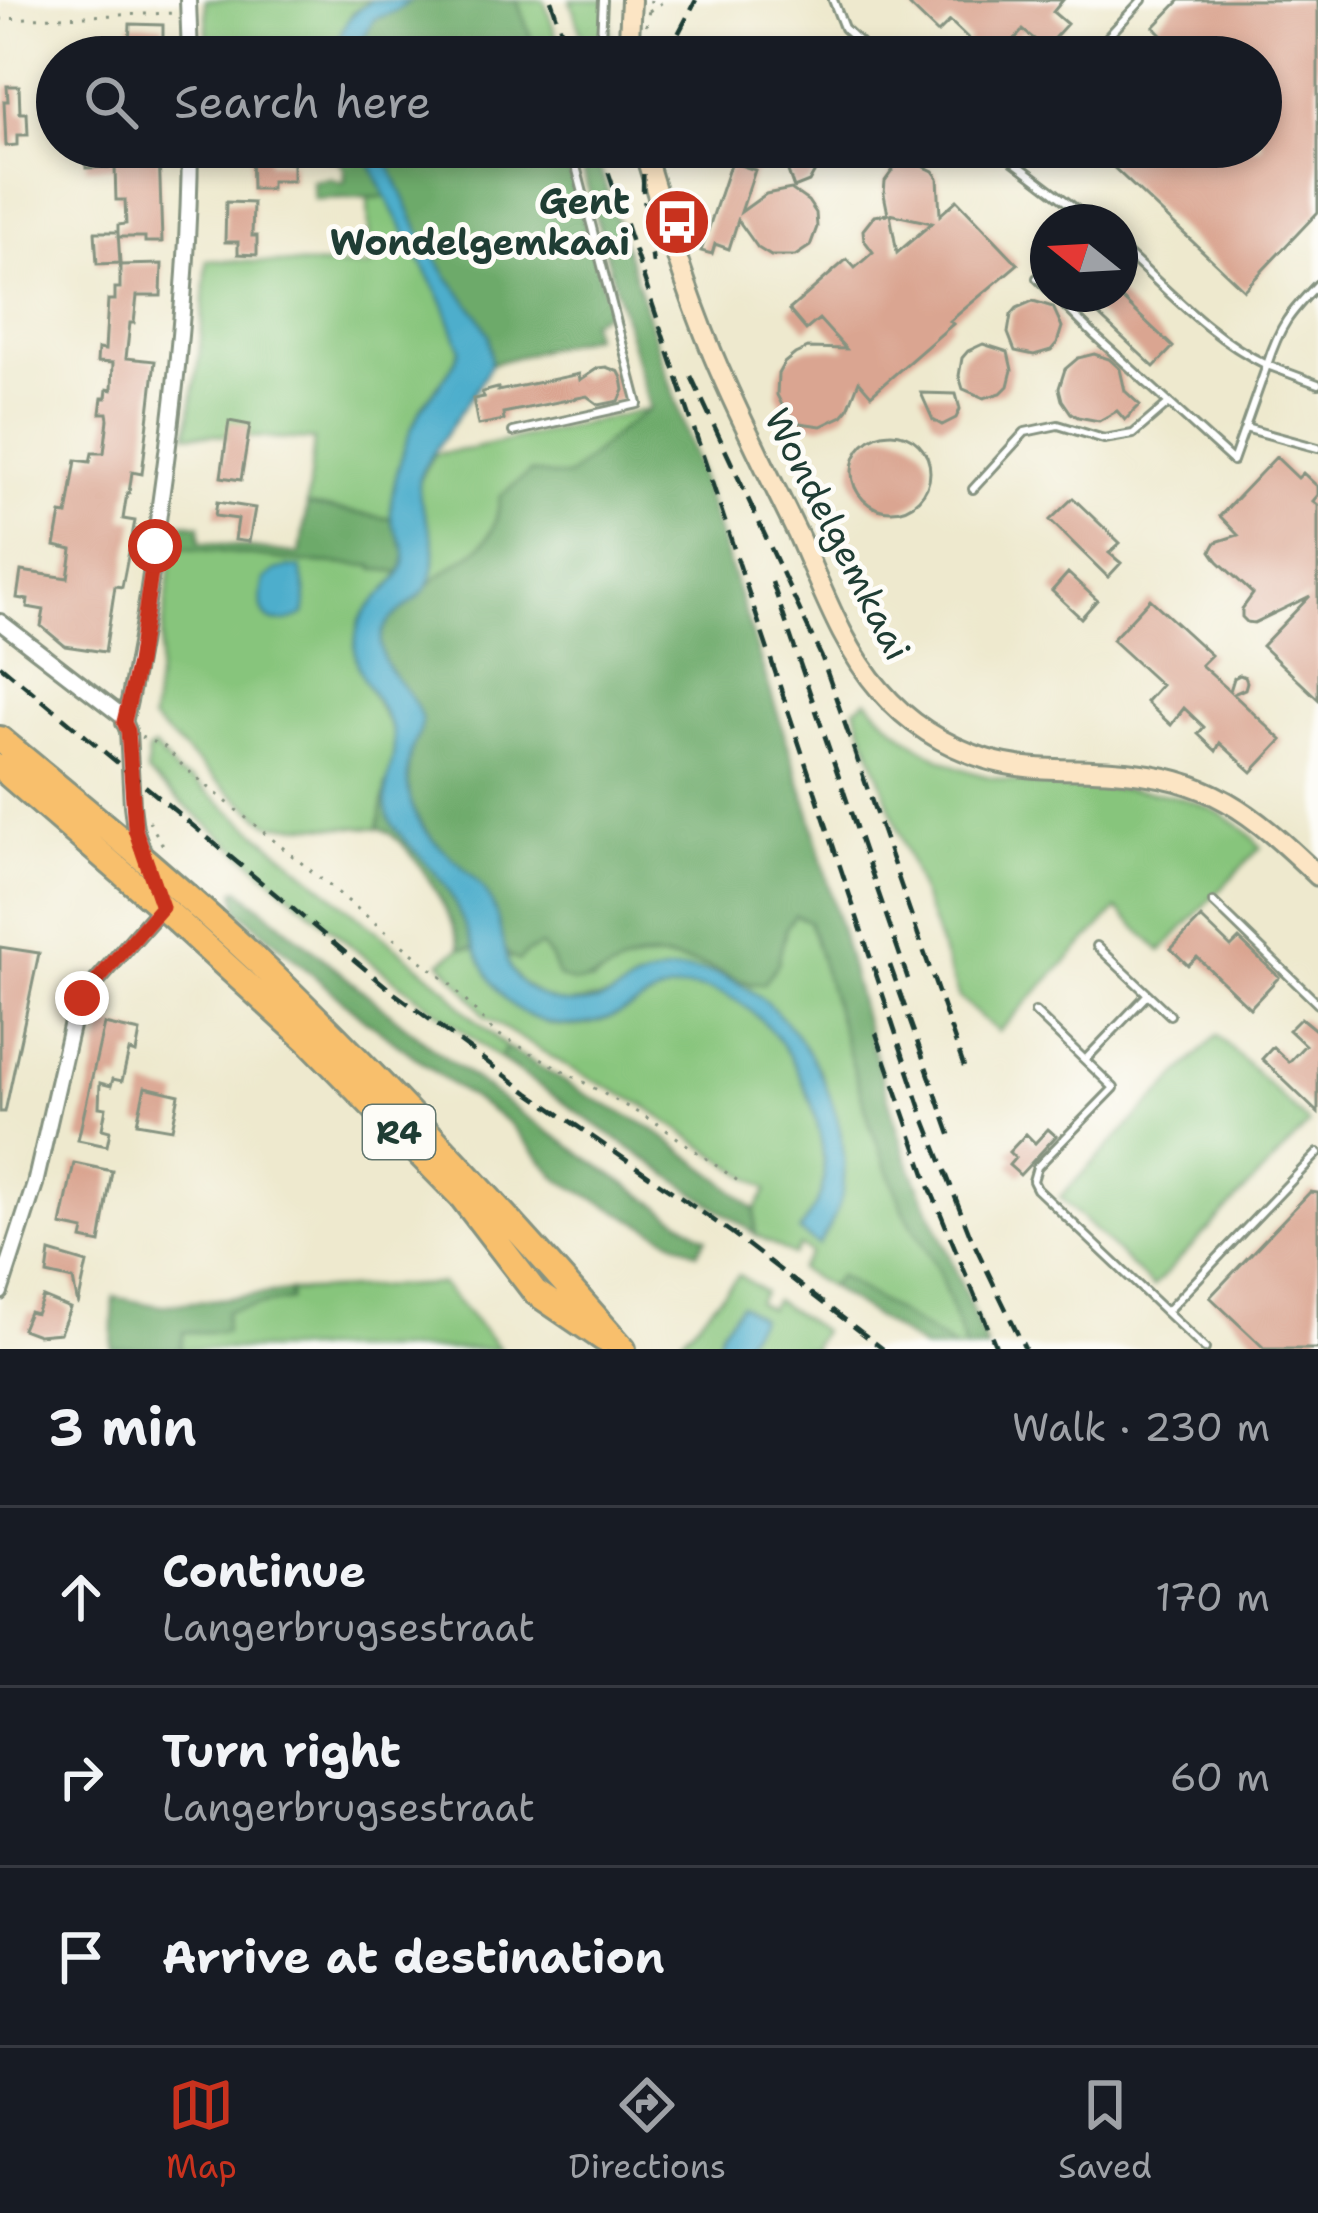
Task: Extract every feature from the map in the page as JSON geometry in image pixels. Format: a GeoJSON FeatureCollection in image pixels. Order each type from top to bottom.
{"type":"FeatureCollection","features":[{"type":"Feature","properties":{"kind":"highway","name":"R4"},"geometry":{"type":"LineString","coordinates":[[0,739],[103,824],[160,862],[393,1094],[622,1349]]}},
{"type":"Feature","properties":{"kind":"highway","name":"R4"},"geometry":{"type":"LineString","coordinates":[[0,767],[281,1016],[462,1197],[535,1292],[622,1349]]}},
{"type":"Feature","properties":{"kind":"main road"},"geometry":{"type":"LineString","coordinates":[[629,36],[631,0]]}},
{"type":"Feature","properties":{"kind":"main road","name":"Wondelgemkaai"},"geometry":{"type":"LineString","coordinates":[[650,168],[714,356],[841,628],[880,691],[942,741],[993,761],[1145,774],[1197,786],[1256,819],[1318,876]]}},
{"type":"Feature","properties":{"kind":"street"},"geometry":{"type":"LineString","coordinates":[[188,6],[189,36]]}},
{"type":"Feature","properties":{"kind":"street"},"geometry":{"type":"LineString","coordinates":[[0,1292],[35,1184],[74,1013],[162,907],[160,862],[135,829],[138,808],[131,731],[176,389],[190,168]]}},
{"type":"Feature","properties":{"kind":"street"},"geometry":{"type":"LineString","coordinates":[[0,622],[122,716],[131,731]]}},
{"type":"Feature","properties":{"kind":"street"},"geometry":{"type":"LineString","coordinates":[[103,824],[122,823],[138,808]]}},
{"type":"Feature","properties":{"kind":"lane"},"geometry":{"type":"LineString","coordinates":[[601,36],[603,0]]}},
{"type":"Feature","properties":{"kind":"lane"},"geometry":{"type":"LineString","coordinates":[[833,0],[844,28],[853,36]]}},
{"type":"Feature","properties":{"kind":"lane"},"geometry":{"type":"LineString","coordinates":[[1109,36],[1142,0]]}},
{"type":"Feature","properties":{"kind":"lane"},"geometry":{"type":"LineString","coordinates":[[513,432],[638,404],[576,168]]}},
{"type":"Feature","properties":{"kind":"lane"},"geometry":{"type":"LineString","coordinates":[[1024,168],[1070,204]]}},
{"type":"Feature","properties":{"kind":"lane"},"geometry":{"type":"LineString","coordinates":[[1138,263],[1246,355],[1318,384]]}},
{"type":"Feature","properties":{"kind":"lane"},"geometry":{"type":"LineString","coordinates":[[1073,312],[1233,461],[1277,332],[1318,284]]}},
{"type":"Feature","properties":{"kind":"lane"},"geometry":{"type":"LineString","coordinates":[[973,489],[1025,432],[1058,425],[1104,439],[1133,434],[1169,404]]}},
{"type":"Feature","properties":{"kind":"lane"},"geometry":{"type":"LineString","coordinates":[[1245,428],[1318,448]]}},
{"type":"Feature","properties":{"kind":"lane"},"geometry":{"type":"LineString","coordinates":[[1213,902],[1318,1004]]}},
{"type":"Feature","properties":{"kind":"lane"},"geometry":{"type":"LineString","coordinates":[[1097,946],[1170,1015]]}},
{"type":"Feature","properties":{"kind":"lane"},"geometry":{"type":"LineString","coordinates":[[1085,1060],[1148,994]]}},
{"type":"Feature","properties":{"kind":"lane"},"geometry":{"type":"LineString","coordinates":[[1035,1012],[1114,1088],[1037,1167],[1033,1181],[1046,1200],[1205,1349]]}},
{"type":"Feature","properties":{"kind":"lane"},"geometry":{"type":"LineString","coordinates":[[1166,1312],[1318,1153]]}},
{"type":"Feature","properties":{"kind":"path"},"geometry":{"type":"LineString","coordinates":[[0,19],[188,6]]}},
{"type":"Feature","properties":{"kind":"path"},"geometry":{"type":"LineString","coordinates":[[131,731],[165,747],[451,985],[494,1032],[658,1124],[739,1181]]}},
{"type":"Feature","properties":{"kind":"path"},"geometry":{"type":"LineString","coordinates":[[138,808],[160,862]]}},
{"type":"Feature","properties":{"kind":"green space"},"geometry":{"type":"Polygon","coordinates":[[[205,0],[372,0],[353,11],[341,36],[208,36],[205,0]]]}},
{"type":"Feature","properties":{"kind":"green space"},"geometry":{"type":"Polygon","coordinates":[[[411,0],[517,0],[530,36],[365,36],[374,19],[411,0]]]}},
{"type":"Feature","properties":{"kind":"green space"},"geometry":{"type":"Polygon","coordinates":[[[517,0],[544,0],[556,36],[530,36],[517,0]]]}},
{"type":"Feature","properties":{"kind":"green space"},"geometry":{"type":"Polygon","coordinates":[[[570,0],[611,0],[610,36],[582,36],[570,0]]]}},
{"type":"Feature","properties":{"kind":"green space"},"geometry":{"type":"Polygon","coordinates":[[[344,168],[373,168],[386,197],[314,199],[312,181],[345,181],[344,168]]]}},
{"type":"Feature","properties":{"kind":"green space"},"geometry":{"type":"Polygon","coordinates":[[[390,168],[569,168],[610,310],[590,321],[593,336],[491,364],[489,335],[419,231],[390,168]]]}},
{"type":"Feature","properties":{"kind":"green space"},"geometry":{"type":"Polygon","coordinates":[[[582,168],[600,168],[808,807],[906,1157],[987,1349],[966,1349],[938,1270],[904,1211],[872,1130],[809,921],[795,915],[786,928],[778,963],[764,984],[695,963],[652,958],[634,960],[591,980],[569,981],[558,976],[541,946],[519,961],[511,957],[501,943],[488,899],[414,812],[409,758],[421,719],[381,653],[385,625],[484,543],[494,525],[500,496],[530,472],[568,477],[650,409],[582,168]]]}},
{"type":"Feature","properties":{"kind":"green space"},"geometry":{"type":"Polygon","coordinates":[[[386,197],[444,304],[460,348],[414,423],[391,519],[307,505],[314,440],[187,434],[207,260],[370,267],[368,199],[386,197]]]}},
{"type":"Feature","properties":{"kind":"green space"},"geometry":{"type":"Polygon","coordinates":[[[650,409],[568,477],[500,496],[485,541],[428,586],[434,552],[419,490],[435,454],[650,409]]]}},
{"type":"Feature","properties":{"kind":"green space"},"geometry":{"type":"Polygon","coordinates":[[[307,505],[391,519],[406,553],[401,572],[173,546],[176,522],[200,525],[200,542],[300,554],[307,505]]]}},
{"type":"Feature","properties":{"kind":"green space"},"geometry":{"type":"Polygon","coordinates":[[[173,546],[401,572],[359,622],[357,634],[360,668],[393,735],[378,828],[271,825],[152,720],[173,546]]]}},
{"type":"Feature","properties":{"kind":"green space"},"geometry":{"type":"Polygon","coordinates":[[[867,700],[919,746],[965,770],[1017,782],[1166,795],[1233,821],[1261,847],[1161,951],[1117,909],[998,1032],[959,998],[855,708],[867,700]]]}},
{"type":"Feature","properties":{"kind":"green space"},"geometry":{"type":"Polygon","coordinates":[[[154,747],[178,775],[194,781],[447,989],[506,1047],[500,1059],[361,954],[147,773],[148,751],[154,747]]]}},
{"type":"Feature","properties":{"kind":"green space"},"geometry":{"type":"Polygon","coordinates":[[[386,784],[387,806],[446,885],[477,948],[460,948],[440,898],[416,860],[378,828],[386,784]]]}},
{"type":"Feature","properties":{"kind":"green space"},"geometry":{"type":"Polygon","coordinates":[[[239,889],[432,1048],[706,1238],[697,1253],[559,1180],[508,1122],[363,1018],[238,910],[235,891],[239,889]]]}},
{"type":"Feature","properties":{"kind":"green space"},"geometry":{"type":"Polygon","coordinates":[[[795,915],[809,921],[872,1130],[904,1211],[938,1270],[966,1349],[955,1349],[839,1276],[829,1287],[799,1269],[810,1253],[800,1246],[793,1255],[755,1234],[755,1210],[767,1190],[642,1104],[485,1017],[441,962],[460,948],[477,948],[516,1000],[554,1025],[594,1023],[659,992],[681,988],[710,989],[747,1007],[706,972],[676,971],[636,981],[610,997],[565,1004],[540,996],[521,982],[502,950],[510,958],[541,946],[558,976],[592,982],[632,962],[652,959],[690,963],[751,985],[778,963],[786,928],[795,915]],[[763,1021],[795,1066],[818,1126],[822,1189],[799,1231],[818,1244],[843,1157],[834,1110],[819,1069],[763,1021]]]}},
{"type":"Feature","properties":{"kind":"green space"},"geometry":{"type":"Polygon","coordinates":[[[1217,1035],[1309,1124],[1153,1287],[1060,1197],[1217,1035]]]}},
{"type":"Feature","properties":{"kind":"green space"},"geometry":{"type":"Polygon","coordinates":[[[506,1047],[650,1127],[720,1179],[755,1210],[755,1234],[500,1059],[506,1047]]]}},
{"type":"Feature","properties":{"kind":"green space"},"geometry":{"type":"Polygon","coordinates":[[[739,1275],[764,1292],[757,1302],[768,1309],[775,1300],[822,1331],[814,1349],[742,1349],[746,1337],[722,1328],[715,1349],[673,1349],[739,1275]]]}},
{"type":"Feature","properties":{"kind":"green space"},"geometry":{"type":"Polygon","coordinates":[[[839,1276],[955,1349],[924,1349],[829,1287],[839,1276]]]}},
{"type":"Feature","properties":{"kind":"green space"},"geometry":{"type":"Polygon","coordinates":[[[441,1284],[500,1349],[180,1349],[184,1332],[225,1311],[290,1300],[290,1291],[441,1284]]]}},
{"type":"Feature","properties":{"kind":"green space"},"geometry":{"type":"Polygon","coordinates":[[[290,1291],[290,1300],[226,1311],[225,1332],[184,1332],[180,1349],[112,1349],[114,1297],[159,1306],[290,1291]]]}},
{"type":"Feature","properties":{"kind":"water"},"geometry":{"type":"Polygon","coordinates":[[[372,0],[411,0],[374,19],[365,36],[340,36],[357,11],[372,0]]]}},
{"type":"Feature","properties":{"kind":"water"},"geometry":{"type":"Polygon","coordinates":[[[373,168],[390,168],[419,231],[489,335],[491,364],[422,470],[419,492],[434,547],[431,579],[388,622],[381,638],[384,660],[421,718],[408,765],[412,806],[427,833],[484,890],[497,918],[509,967],[541,996],[567,1003],[595,1002],[652,975],[707,972],[736,982],[787,1024],[824,1083],[843,1147],[841,1196],[818,1245],[799,1231],[823,1183],[817,1123],[792,1060],[749,1009],[723,994],[682,988],[590,1023],[562,1025],[534,1018],[499,992],[442,881],[390,820],[386,797],[394,741],[387,717],[357,660],[357,630],[403,566],[405,551],[391,512],[398,469],[417,417],[460,348],[444,304],[373,168]]]}},
{"type":"Feature","properties":{"kind":"water"},"geometry":{"type":"Polygon","coordinates":[[[290,567],[300,568],[302,574],[304,615],[273,621],[261,603],[264,580],[290,567]]]}},
{"type":"Feature","properties":{"kind":"water"},"geometry":{"type":"Polygon","coordinates":[[[741,1304],[760,1318],[742,1349],[715,1349],[722,1329],[741,1304]]]}},
{"type":"Feature","properties":{"kind":"building"},"geometry":{"type":"Polygon","coordinates":[[[916,0],[1063,0],[1053,12],[1067,24],[1056,36],[1030,36],[1023,30],[1018,36],[966,36],[950,21],[938,33],[910,6],[916,0]]]}},
{"type":"Feature","properties":{"kind":"building"},"geometry":{"type":"Polygon","coordinates":[[[1180,0],[1318,0],[1318,212],[1244,290],[1114,168],[1282,168],[1282,36],[1163,36],[1154,27],[1180,0]]]}},
{"type":"Feature","properties":{"kind":"building"},"geometry":{"type":"Polygon","coordinates":[[[130,24],[163,25],[163,36],[130,36],[130,24]]]}},
{"type":"Feature","properties":{"kind":"building"},"geometry":{"type":"Polygon","coordinates":[[[7,86],[19,86],[20,113],[27,113],[28,135],[17,135],[17,145],[6,146],[4,101],[8,101],[7,86]]]}},
{"type":"Feature","properties":{"kind":"building"},"geometry":{"type":"Polygon","coordinates":[[[115,168],[160,168],[162,242],[118,237],[118,225],[126,224],[125,200],[116,200],[115,168]]]}},
{"type":"Feature","properties":{"kind":"building"},"geometry":{"type":"Polygon","coordinates":[[[252,168],[293,168],[293,181],[271,181],[271,189],[252,189],[252,168]]]}},
{"type":"Feature","properties":{"kind":"building"},"geometry":{"type":"Polygon","coordinates":[[[729,168],[755,170],[741,212],[766,194],[791,189],[816,213],[810,246],[795,256],[771,256],[758,248],[738,220],[729,249],[715,244],[712,254],[701,251],[729,168]]]}},
{"type":"Feature","properties":{"kind":"building"},"geometry":{"type":"Polygon","coordinates":[[[894,168],[933,171],[938,178],[940,215],[957,200],[1018,264],[871,395],[859,381],[842,416],[821,426],[800,423],[785,411],[777,395],[784,363],[808,348],[846,349],[819,319],[806,330],[789,310],[847,259],[855,268],[873,252],[863,230],[874,216],[888,214],[885,181],[894,168]],[[890,214],[897,253],[932,223],[890,214]]]}},
{"type":"Feature","properties":{"kind":"building"},"geometry":{"type":"Polygon","coordinates":[[[788,171],[815,171],[809,182],[794,188],[788,171]]]}},
{"type":"Feature","properties":{"kind":"building"},"geometry":{"type":"Polygon","coordinates":[[[226,202],[253,203],[257,255],[238,254],[238,242],[225,242],[226,202]]]}},
{"type":"Feature","properties":{"kind":"building"},"geometry":{"type":"Polygon","coordinates":[[[95,232],[118,232],[120,263],[97,264],[95,232]]]}},
{"type":"Feature","properties":{"kind":"building"},"geometry":{"type":"Polygon","coordinates":[[[162,264],[161,296],[137,296],[134,323],[130,323],[126,358],[155,361],[142,474],[132,472],[123,519],[135,521],[122,587],[115,586],[105,652],[65,646],[41,626],[44,610],[27,607],[28,600],[17,598],[21,571],[68,578],[72,550],[55,546],[61,514],[67,515],[76,460],[90,462],[92,453],[104,453],[108,419],[107,413],[100,413],[102,398],[107,389],[112,390],[113,363],[97,362],[98,349],[105,350],[108,300],[115,300],[115,288],[120,288],[120,265],[162,264]]]}},
{"type":"Feature","properties":{"kind":"building"},"geometry":{"type":"Polygon","coordinates":[[[1030,302],[1030,312],[1055,312],[1062,327],[1051,350],[1034,355],[1015,351],[1008,333],[1017,308],[1030,302]]]}},
{"type":"Feature","properties":{"kind":"building"},"geometry":{"type":"Polygon","coordinates":[[[1095,312],[1136,312],[1173,347],[1154,367],[1095,312]]]}},
{"type":"Feature","properties":{"kind":"building"},"geometry":{"type":"Polygon","coordinates":[[[983,344],[1008,352],[1012,370],[1001,393],[984,398],[963,389],[959,376],[962,358],[983,344]]]}},
{"type":"Feature","properties":{"kind":"building"},"geometry":{"type":"Polygon","coordinates":[[[1094,354],[1120,369],[1125,391],[1140,405],[1125,420],[1117,411],[1099,421],[1078,417],[1062,400],[1059,388],[1065,369],[1078,358],[1094,354]]]}},
{"type":"Feature","properties":{"kind":"building"},"geometry":{"type":"Polygon","coordinates":[[[606,367],[622,378],[619,401],[599,405],[587,396],[503,413],[504,420],[478,425],[473,399],[484,397],[482,392],[579,374],[580,380],[606,367]]]}},
{"type":"Feature","properties":{"kind":"building"},"geometry":{"type":"Polygon","coordinates":[[[921,393],[956,394],[960,409],[956,418],[942,425],[933,420],[921,393]]]}},
{"type":"Feature","properties":{"kind":"building"},"geometry":{"type":"Polygon","coordinates":[[[229,421],[250,425],[241,480],[221,477],[229,421]]]}},
{"type":"Feature","properties":{"kind":"building"},"geometry":{"type":"Polygon","coordinates":[[[891,433],[919,444],[930,472],[919,500],[891,511],[863,500],[852,472],[863,444],[891,433]]]}},
{"type":"Feature","properties":{"kind":"building"},"geometry":{"type":"Polygon","coordinates":[[[1276,457],[1298,478],[1303,473],[1318,487],[1313,501],[1318,505],[1318,699],[1262,646],[1310,596],[1247,622],[1242,609],[1253,594],[1211,551],[1216,542],[1238,535],[1220,516],[1276,457]]]}},
{"type":"Feature","properties":{"kind":"building"},"geometry":{"type":"Polygon","coordinates":[[[1073,498],[1120,543],[1109,553],[1121,563],[1108,577],[1050,520],[1073,498]]]}},
{"type":"Feature","properties":{"kind":"building"},"geometry":{"type":"Polygon","coordinates":[[[217,502],[255,508],[249,542],[235,540],[238,519],[215,516],[217,502]]]}},
{"type":"Feature","properties":{"kind":"building"},"geometry":{"type":"Polygon","coordinates":[[[1068,573],[1097,600],[1081,618],[1052,591],[1068,573]]]}},
{"type":"Feature","properties":{"kind":"building"},"geometry":{"type":"Polygon","coordinates":[[[1150,599],[1211,655],[1201,665],[1230,691],[1234,678],[1245,677],[1245,689],[1233,694],[1282,740],[1252,772],[1220,743],[1216,751],[1198,734],[1204,727],[1184,708],[1171,725],[1146,702],[1161,685],[1112,640],[1150,599]]]}},
{"type":"Feature","properties":{"kind":"building"},"geometry":{"type":"Polygon","coordinates":[[[1201,918],[1231,947],[1239,939],[1279,977],[1250,1008],[1197,957],[1188,965],[1171,949],[1201,918]]]}},
{"type":"Feature","properties":{"kind":"building"},"geometry":{"type":"Polygon","coordinates":[[[0,947],[39,953],[5,1112],[0,1112],[0,947]]]}},
{"type":"Feature","properties":{"kind":"building"},"geometry":{"type":"Polygon","coordinates":[[[1301,1018],[1318,1032],[1318,1113],[1262,1059],[1273,1047],[1289,1062],[1305,1045],[1289,1030],[1301,1018]]]}},
{"type":"Feature","properties":{"kind":"building"},"geometry":{"type":"Polygon","coordinates":[[[104,1024],[140,1032],[136,1053],[129,1051],[122,1081],[113,1079],[111,1086],[100,1083],[99,1107],[106,1108],[102,1129],[110,1131],[107,1146],[78,1140],[104,1024]]]}},
{"type":"Feature","properties":{"kind":"building"},"geometry":{"type":"Polygon","coordinates":[[[145,1087],[179,1095],[172,1129],[137,1123],[145,1087]]]}},
{"type":"Feature","properties":{"kind":"building"},"geometry":{"type":"Polygon","coordinates":[[[1048,1129],[1056,1136],[1020,1175],[1009,1165],[1015,1158],[1009,1152],[1026,1134],[1035,1143],[1048,1129]]]}},
{"type":"Feature","properties":{"kind":"building"},"geometry":{"type":"Polygon","coordinates":[[[74,1163],[112,1171],[100,1243],[82,1239],[84,1230],[61,1225],[74,1163]]]}},
{"type":"Feature","properties":{"kind":"building"},"geometry":{"type":"Polygon","coordinates":[[[1310,1192],[1318,1193],[1318,1349],[1265,1349],[1210,1297],[1310,1192]]]}},
{"type":"Feature","properties":{"kind":"building"},"geometry":{"type":"Polygon","coordinates":[[[50,1252],[87,1263],[78,1305],[73,1280],[47,1274],[50,1252]]]}},
{"type":"Feature","properties":{"kind":"building"},"geometry":{"type":"Polygon","coordinates":[[[43,1297],[70,1308],[60,1333],[38,1335],[22,1329],[43,1297]]]}},
{"type":"Feature","properties":{"kind":"railway"},"geometry":{"type":"LineString","coordinates":[[551,0],[563,36]]}},
{"type":"Feature","properties":{"kind":"railway"},"geometry":{"type":"LineString","coordinates":[[677,36],[696,0]]}},
{"type":"Feature","properties":{"kind":"railway"},"geometry":{"type":"LineString","coordinates":[[607,168],[923,1115],[970,1235],[1025,1349]]}},
{"type":"Feature","properties":{"kind":"railway"},"geometry":{"type":"LineString","coordinates":[[644,168],[653,264]]}},
{"type":"Feature","properties":{"kind":"railway"},"geometry":{"type":"LineString","coordinates":[[691,376],[822,658],[964,1067]]}},
{"type":"Feature","properties":{"kind":"railway"},"geometry":{"type":"LineString","coordinates":[[772,582],[908,979]]}},
{"type":"Feature","properties":{"kind":"railway"},"geometry":{"type":"LineString","coordinates":[[0,665],[394,993],[732,1233],[883,1349]]}},
{"type":"Feature","properties":{"kind":"railway"},"geometry":{"type":"LineString","coordinates":[[890,965],[951,1137]]}},
{"type":"Feature","properties":{"kind":"railway"},"geometry":{"type":"LineString","coordinates":[[876,1033],[930,1188],[997,1349]]}},
{"type":"Feature","properties":{"kind":"place","name":"Gent Wondelgemkaai"},"geometry":{"type":"Point","coordinates":[677,222]}},
{"type":"Feature","properties":{"kind":"route"},"geometry":{"type":"LineString","coordinates":[[82,998],[162,907],[135,829],[124,722],[155,546]]}}]}
